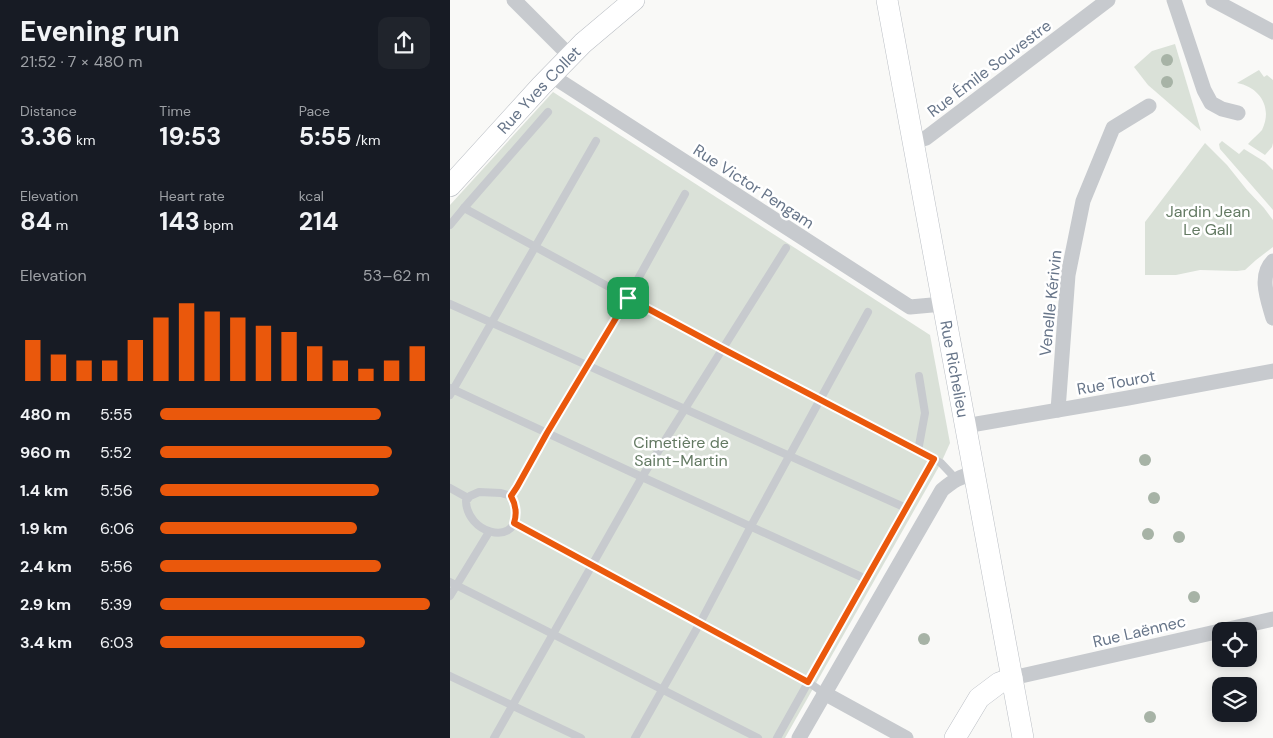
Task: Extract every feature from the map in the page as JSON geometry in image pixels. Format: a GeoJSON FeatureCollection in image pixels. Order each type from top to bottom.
{"type":"FeatureCollection","features":[{"type":"Feature","properties":{"kind":"street"},"geometry":{"type":"LineString","coordinates":[[514,0],[570,56]]}},
{"type":"Feature","properties":{"kind":"street","name":"Rue Yves Collet"},"geometry":{"type":"LineString","coordinates":[[450,186],[570,56],[634,0]]}},
{"type":"Feature","properties":{"kind":"street","name":"Rue Richelieu"},"geometry":{"type":"LineString","coordinates":[[887,0],[965,426],[966,476],[1024,738]]}},
{"type":"Feature","properties":{"kind":"street","name":"Rue Émile Souvestre"},"geometry":{"type":"LineString","coordinates":[[913,142],[926,138],[1108,0]]}},
{"type":"Feature","properties":{"kind":"street"},"geometry":{"type":"LineString","coordinates":[[1174,0],[1204,90],[1211,102],[1222,109],[1238,113]]}},
{"type":"Feature","properties":{"kind":"street"},"geometry":{"type":"LineString","coordinates":[[1213,0],[1273,32]]}},
{"type":"Feature","properties":{"kind":"street","name":"Rue Victor Pengam"},"geometry":{"type":"LineString","coordinates":[[552,76],[910,307],[943,304]]}},
{"type":"Feature","properties":{"kind":"street","name":"Venelle Kérivin"},"geometry":{"type":"LineString","coordinates":[[1058,410],[1068,275],[1083,201],[1112,128],[1149,106]]}},
{"type":"Feature","properties":{"kind":"street"},"geometry":{"type":"LineString","coordinates":[[1273,261],[1268,266],[1265,276],[1266,291],[1273,318]]}},
{"type":"Feature","properties":{"kind":"street","name":"Rue Tourot"},"geometry":{"type":"LineString","coordinates":[[965,426],[1273,371]]}},
{"type":"Feature","properties":{"kind":"street"},"geometry":{"type":"LineString","coordinates":[[799,738],[942,490],[966,476]]}},
{"type":"Feature","properties":{"kind":"street","name":"Rue Laënnec"},"geometry":{"type":"LineString","coordinates":[[1012,678],[1273,619]]}},
{"type":"Feature","properties":{"kind":"street"},"geometry":{"type":"LineString","coordinates":[[955,738],[979,698],[999,683],[1012,678]]}},
{"type":"Feature","properties":{"kind":"street"},"geometry":{"type":"LineString","coordinates":[[824,693],[906,738]]}},
{"type":"Feature","properties":{"kind":"lane"},"geometry":{"type":"LineString","coordinates":[[450,225],[548,112]]}},
{"type":"Feature","properties":{"kind":"lane"},"geometry":{"type":"LineString","coordinates":[[596,141],[536,248],[451,391],[866,579]]}},
{"type":"Feature","properties":{"kind":"lane"},"geometry":{"type":"LineString","coordinates":[[511,496],[628,298],[686,194]]}},
{"type":"Feature","properties":{"kind":"lane"},"geometry":{"type":"LineString","coordinates":[[464,208],[723,349],[966,476]]}},
{"type":"Feature","properties":{"kind":"lane"},"geometry":{"type":"LineString","coordinates":[[494,738],[642,477],[786,248]]}},
{"type":"Feature","properties":{"kind":"lane"},"geometry":{"type":"LineString","coordinates":[[450,304],[491,324],[906,508]]}},
{"type":"Feature","properties":{"kind":"lane"},"geometry":{"type":"LineString","coordinates":[[635,738],[700,623],[868,312]]}},
{"type":"Feature","properties":{"kind":"lane"},"geometry":{"type":"LineString","coordinates":[[918,451],[925,413],[919,376]]}},
{"type":"Feature","properties":{"kind":"lane"},"geometry":{"type":"LineString","coordinates":[[777,738],[934,459]]}},
{"type":"Feature","properties":{"kind":"lane"},"geometry":{"type":"LineString","coordinates":[[450,488],[468,498]]}},
{"type":"Feature","properties":{"kind":"lane"},"geometry":{"type":"LineString","coordinates":[[474,493],[501,493],[511,496],[516,512],[514,523],[511,528],[498,533],[488,532],[479,527],[472,518],[466,504],[468,498],[474,493]]}},
{"type":"Feature","properties":{"kind":"lane"},"geometry":{"type":"LineString","coordinates":[[514,523],[808,682],[824,693]]}},
{"type":"Feature","properties":{"kind":"lane"},"geometry":{"type":"LineString","coordinates":[[450,596],[453,584],[488,532]]}},
{"type":"Feature","properties":{"kind":"lane"},"geometry":{"type":"LineString","coordinates":[[453,584],[758,738]]}},
{"type":"Feature","properties":{"kind":"lane"},"geometry":{"type":"LineString","coordinates":[[450,676],[581,738]]}},
{"type":"Feature","properties":{"kind":"green space"},"geometry":{"type":"Polygon","coordinates":[[[1175,44],[1201,131],[1148,85],[1134,67],[1152,51],[1175,44]]]}},
{"type":"Feature","properties":{"kind":"green space"},"geometry":{"type":"Polygon","coordinates":[[[1259,70],[1264,77],[1267,75],[1273,80],[1273,143],[1265,155],[1248,144],[1262,130],[1265,122],[1265,107],[1258,94],[1245,85],[1237,83],[1259,70]]]}},
{"type":"Feature","properties":{"kind":"green space","name":"Cimetière de Saint-Martin"},"geometry":{"type":"Polygon","coordinates":[[[553,92],[930,335],[950,443],[941,463],[785,738],[450,738],[450,205],[553,92]]]}},
{"type":"Feature","properties":{"kind":"green space"},"geometry":{"type":"Polygon","coordinates":[[[1222,141],[1239,154],[1244,149],[1265,162],[1273,170],[1273,210],[1220,149],[1219,144],[1222,141]]]}},
{"type":"Feature","properties":{"kind":"green space","name":"Jardin Jean Le Gall"},"geometry":{"type":"Polygon","coordinates":[[[1205,143],[1227,165],[1273,220],[1273,247],[1245,270],[1200,270],[1176,275],[1145,275],[1145,222],[1205,143]]]}},
{"type":"Feature","properties":{"kind":"route"},"geometry":{"type":"LineString","coordinates":[[628,298],[934,459],[808,682],[514,523],[516,512],[511,496],[628,298]]}}]}
